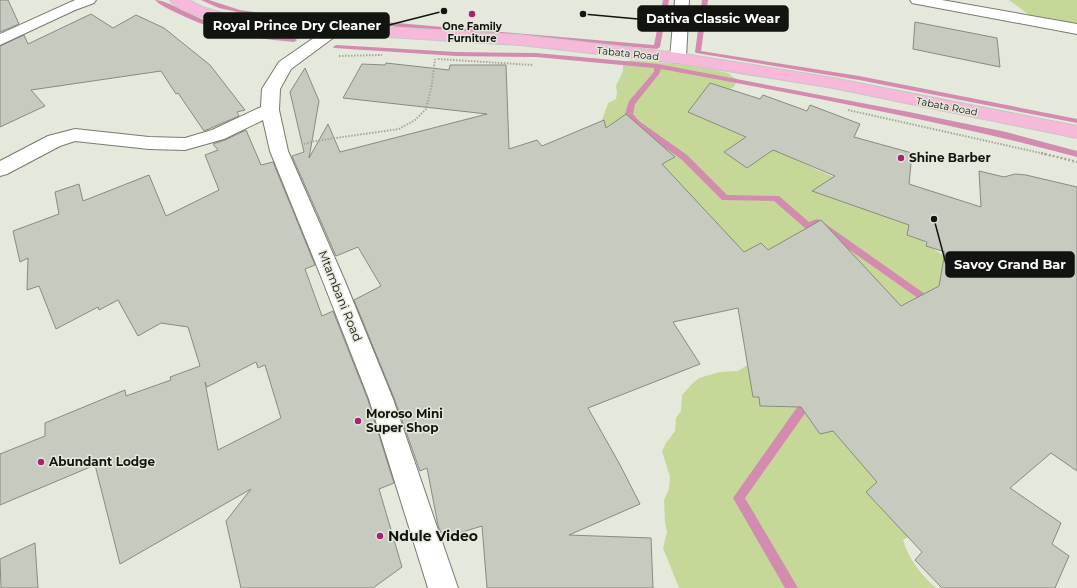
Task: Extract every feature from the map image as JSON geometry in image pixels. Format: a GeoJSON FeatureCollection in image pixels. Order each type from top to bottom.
{"type":"FeatureCollection","features":[{"type":"Feature","properties":{"kind":"main road","name":"Tabata Road"},"geometry":{"type":"LineString","coordinates":[[177,0],[197,10],[258,24],[520,40],[678,58],[833,83],[1077,132]]}},
{"type":"Feature","properties":{"kind":"street"},"geometry":{"type":"LineString","coordinates":[[0,40],[88,0]]}},
{"type":"Feature","properties":{"kind":"street"},"geometry":{"type":"LineString","coordinates":[[678,58],[682,0]]}},
{"type":"Feature","properties":{"kind":"street"},"geometry":{"type":"LineString","coordinates":[[916,0],[1077,29]]}},
{"type":"Feature","properties":{"kind":"street","name":"Mtambani Road"},"geometry":{"type":"LineString","coordinates":[[336,28],[317,44],[285,66],[271,89],[270,110],[279,151],[334,279],[381,399],[436,585]]}},
{"type":"Feature","properties":{"kind":"street"},"geometry":{"type":"LineString","coordinates":[[0,169],[54,141],[75,135],[149,143],[185,144],[218,135],[270,110]]}},
{"type":"Feature","properties":{"kind":"path"},"geometry":{"type":"LineString","coordinates":[[298,56],[390,56]]}},
{"type":"Feature","properties":{"kind":"path"},"geometry":{"type":"LineString","coordinates":[[428,58],[536,65]]}},
{"type":"Feature","properties":{"kind":"path"},"geometry":{"type":"LineString","coordinates":[[279,151],[315,141],[399,129],[415,120],[426,108],[432,84],[435,58]]}},
{"type":"Feature","properties":{"kind":"path"},"geometry":{"type":"LineString","coordinates":[[842,109],[932,128],[1077,162]]}},
{"type":"Feature","properties":{"kind":"green space"},"geometry":{"type":"Polygon","coordinates":[[[1009,0],[1077,0],[1077,29],[1037,21],[1009,0]]]}},
{"type":"Feature","properties":{"kind":"green space"},"geometry":{"type":"Polygon","coordinates":[[[631,60],[680,64],[728,73],[737,80],[734,87],[723,92],[765,144],[843,181],[905,220],[927,245],[944,256],[960,270],[919,531],[903,540],[908,553],[916,566],[936,588],[679,588],[663,548],[667,532],[664,500],[669,489],[670,477],[662,451],[675,431],[676,418],[681,411],[682,395],[692,384],[699,378],[720,372],[738,371],[750,363],[748,253],[701,228],[601,123],[608,103],[616,99],[616,86],[623,71],[623,63],[631,60]]]}},
{"type":"Feature","properties":{"kind":"building"},"geometry":{"type":"Polygon","coordinates":[[[0,0],[8,0],[19,24],[0,32],[0,0]]]}},
{"type":"Feature","properties":{"kind":"building"},"geometry":{"type":"Polygon","coordinates":[[[91,14],[113,28],[136,15],[164,28],[210,65],[245,110],[237,112],[239,116],[204,131],[178,93],[176,94],[161,71],[31,90],[45,106],[0,127],[0,46],[24,35],[28,44],[91,14]]]}},
{"type":"Feature","properties":{"kind":"building"},"geometry":{"type":"Polygon","coordinates":[[[915,22],[997,38],[1000,67],[913,49],[915,22]]]}},
{"type":"Feature","properties":{"kind":"building"},"geometry":{"type":"Polygon","coordinates":[[[386,63],[449,70],[450,65],[506,65],[509,149],[537,140],[542,146],[604,120],[606,128],[626,114],[675,157],[662,164],[744,252],[761,243],[768,250],[821,220],[901,306],[939,286],[945,252],[926,246],[927,242],[907,235],[909,225],[812,191],[835,176],[773,150],[747,168],[724,152],[746,137],[688,112],[710,83],[760,99],[763,95],[807,111],[810,105],[860,124],[854,137],[912,153],[909,184],[981,207],[979,171],[1004,177],[1015,174],[1026,175],[1077,187],[1077,471],[1051,453],[1010,488],[1061,523],[1052,544],[1069,556],[1055,588],[942,588],[915,560],[922,552],[866,492],[877,482],[833,431],[820,434],[801,407],[760,406],[759,397],[753,397],[738,308],[673,322],[700,364],[588,408],[640,504],[569,535],[651,538],[653,588],[487,588],[482,526],[443,538],[438,525],[427,468],[420,471],[394,398],[354,300],[381,286],[358,247],[336,256],[292,156],[304,152],[290,92],[305,68],[319,101],[309,158],[328,124],[340,152],[487,114],[343,98],[362,64],[385,65],[386,63]]]}},
{"type":"Feature","properties":{"kind":"building"},"geometry":{"type":"Polygon","coordinates":[[[246,130],[261,165],[273,162],[315,265],[305,269],[322,316],[333,311],[368,400],[394,483],[379,489],[402,567],[373,588],[241,588],[226,521],[251,489],[120,564],[95,465],[0,505],[0,454],[45,436],[45,423],[125,390],[126,396],[171,380],[170,377],[200,366],[188,327],[161,323],[138,336],[118,300],[99,310],[98,307],[56,329],[39,286],[27,290],[28,258],[20,262],[13,231],[59,214],[55,192],[79,184],[83,201],[149,175],[166,216],[219,190],[205,155],[218,150],[213,144],[246,130]],[[256,362],[207,387],[205,382],[218,450],[281,418],[265,365],[258,368],[256,362]]]}},
{"type":"Feature","properties":{"kind":"building"},"geometry":{"type":"Polygon","coordinates":[[[35,543],[38,588],[1,588],[0,559],[35,543]]]}},
{"type":"Feature","properties":{"kind":"waterway"},"geometry":{"type":"LineString","coordinates":[[158,0],[173,9],[206,24],[258,37],[294,40]]}},
{"type":"Feature","properties":{"kind":"waterway"},"geometry":{"type":"LineString","coordinates":[[204,0],[221,7],[260,15],[362,22],[657,47],[666,0]]}},
{"type":"Feature","properties":{"kind":"waterway"},"geometry":{"type":"LineString","coordinates":[[705,0],[698,52],[859,78],[1077,121]]}},
{"type":"Feature","properties":{"kind":"waterway"},"geometry":{"type":"LineString","coordinates":[[336,47],[456,54],[536,55],[658,66]]}},
{"type":"Feature","properties":{"kind":"waterway"},"geometry":{"type":"LineString","coordinates":[[658,66],[909,114],[1006,135],[1077,154]]}},
{"type":"Feature","properties":{"kind":"waterway"},"geometry":{"type":"LineString","coordinates":[[658,66],[657,72],[632,103],[629,114],[636,123],[684,157],[725,198],[776,198],[808,226],[817,222],[929,302]]}},
{"type":"Feature","properties":{"kind":"waterway"},"geometry":{"type":"LineString","coordinates":[[792,588],[739,498],[802,409],[812,403]]}},
{"type":"Feature","properties":{"kind":"place","name":"Royal Prince Dry Cleaner"},"geometry":{"type":"Point","coordinates":[444,11]}},
{"type":"Feature","properties":{"kind":"place","name":"One Family Furniture"},"geometry":{"type":"Point","coordinates":[472,14]}},
{"type":"Feature","properties":{"kind":"place","name":"Dativa Classic Wear"},"geometry":{"type":"Point","coordinates":[583,14]}},
{"type":"Feature","properties":{"kind":"place","name":"Shine Barber"},"geometry":{"type":"Point","coordinates":[901,158]}},
{"type":"Feature","properties":{"kind":"place","name":"Savoy Grand Bar"},"geometry":{"type":"Point","coordinates":[934,219]}},
{"type":"Feature","properties":{"kind":"place","name":"Moroso Mini Super Shop"},"geometry":{"type":"Point","coordinates":[358,421]}},
{"type":"Feature","properties":{"kind":"place","name":"Abundant Lodge"},"geometry":{"type":"Point","coordinates":[41,462]}},
{"type":"Feature","properties":{"kind":"place","name":"Ndule Video"},"geometry":{"type":"Point","coordinates":[380,536]}}]}
